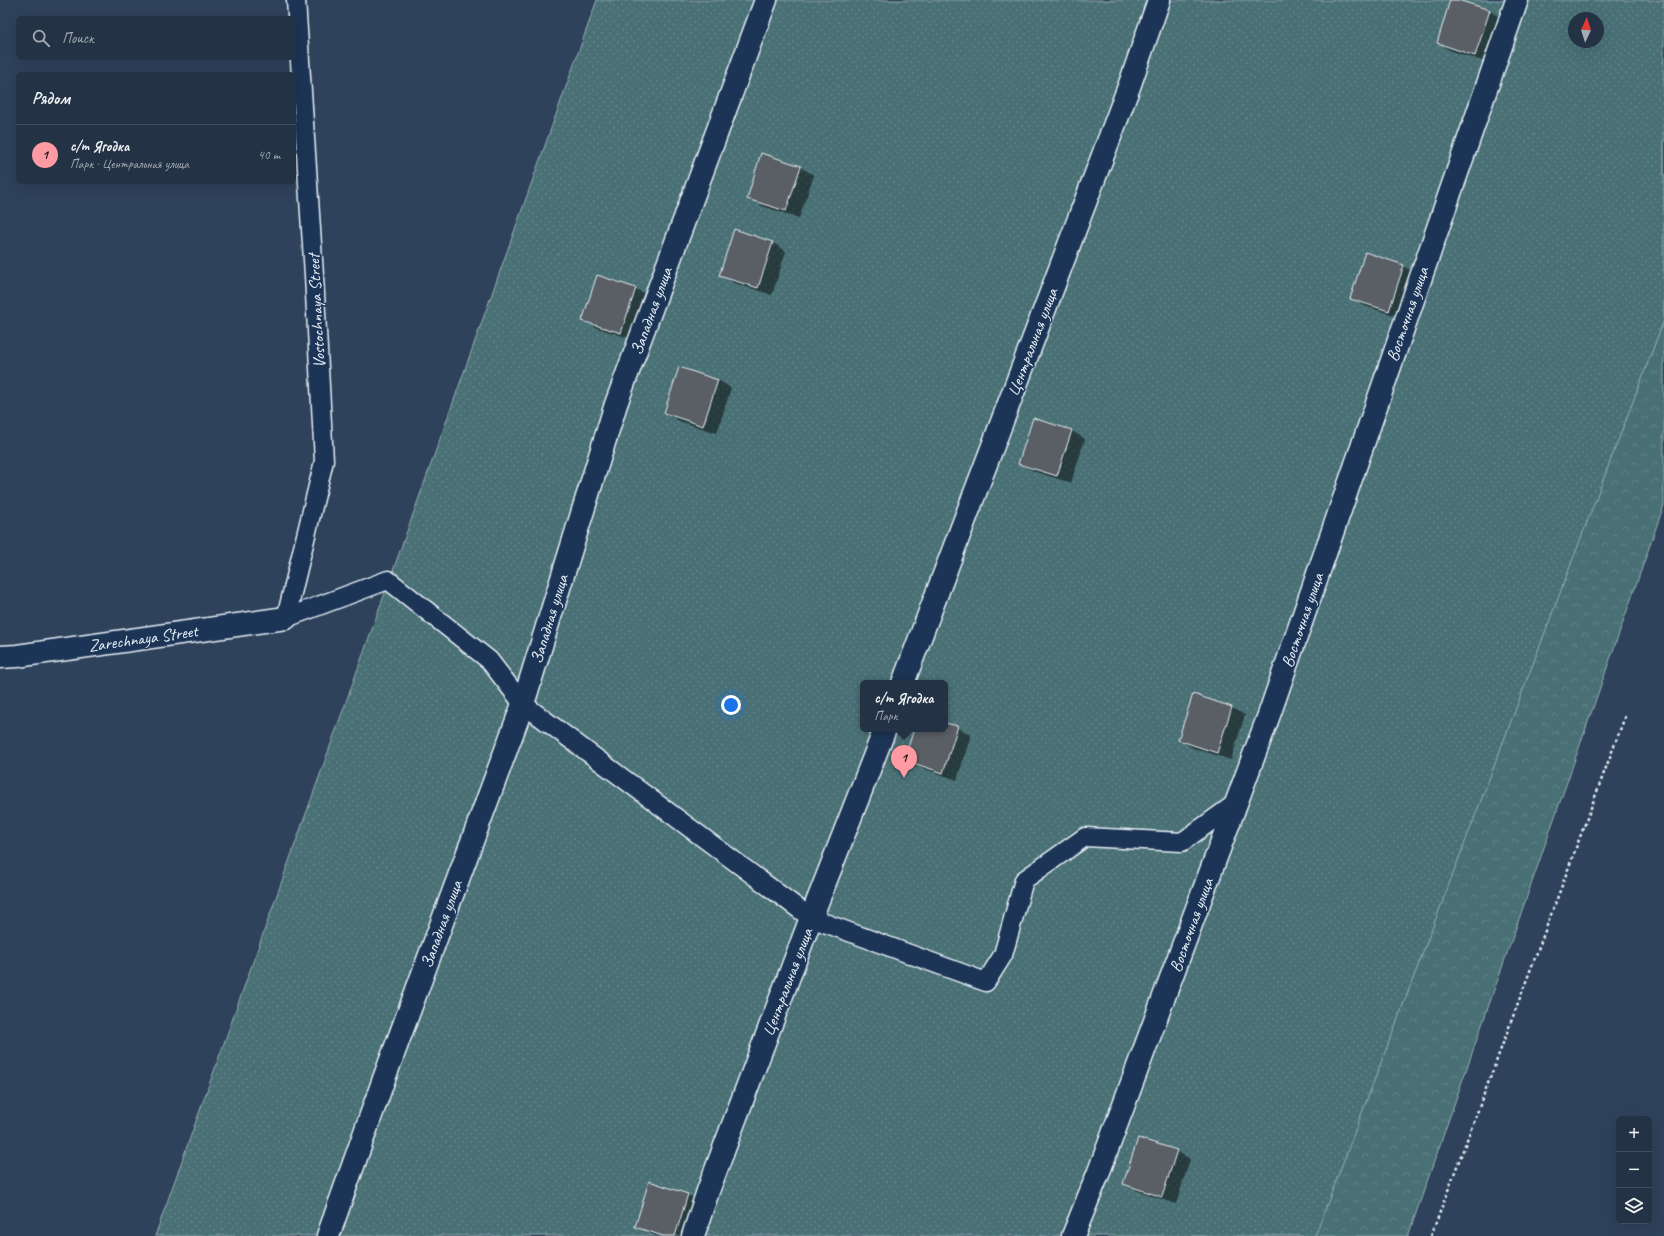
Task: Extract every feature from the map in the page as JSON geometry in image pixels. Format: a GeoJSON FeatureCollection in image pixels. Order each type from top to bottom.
{"type":"FeatureCollection","features":[{"type":"Feature","properties":{"kind":"street","name":"Западная улица"},"geometry":{"type":"LineString","coordinates":[[328,1236],[385,1076],[523,704],[616,404],[766,0]]}},
{"type":"Feature","properties":{"kind":"street","name":"Центральная улица"},"geometry":{"type":"LineString","coordinates":[[904,680],[1130,84],[1159,0]]}},
{"type":"Feature","properties":{"kind":"street","name":"Восточная улица"},"geometry":{"type":"LineString","coordinates":[[1073,1236],[1101,1166],[1269,715],[1517,0]]}},
{"type":"Feature","properties":{"kind":"street","name":"Zarechnaya Street"},"geometry":{"type":"LineString","coordinates":[[0,657],[17,656],[286,618]]}},
{"type":"Feature","properties":{"kind":"street","name":"Центральная улица"},"geometry":{"type":"LineString","coordinates":[[693,1236],[711,1184],[811,918],[884,732]]}},
{"type":"Feature","properties":{"kind":"lane","name":"Vostochnaya Street"},"geometry":{"type":"LineString","coordinates":[[286,618],[324,461],[314,275],[296,0]]}},
{"type":"Feature","properties":{"kind":"lane"},"geometry":{"type":"LineString","coordinates":[[286,618],[388,580],[489,660],[523,704],[811,918],[986,982],[1003,955],[1024,880],[1085,837],[1182,842],[1236,803]]}},
{"type":"Feature","properties":{"kind":"path"},"geometry":{"type":"LineString","coordinates":[[1431,1236],[1626,714]]}},
{"type":"Feature","properties":{"kind":"green space"},"geometry":{"type":"Polygon","coordinates":[[[597,0],[1664,0],[1664,320],[1315,1236],[155,1236],[597,0]]]}},
{"type":"Feature","properties":{"kind":"green space"},"geometry":{"type":"Polygon","coordinates":[[[1664,139],[1664,505],[1408,1236],[1192,1236],[1664,139]]]}},
{"type":"Feature","properties":{"kind":"building"},"geometry":{"type":"Polygon","coordinates":[[[1450,0],[1458,0],[1490,10],[1475,56],[1437,43],[1450,0]]]}},
{"type":"Feature","properties":{"kind":"building"},"geometry":{"type":"Polygon","coordinates":[[[761,153],[801,166],[786,211],[747,199],[761,153]]]}},
{"type":"Feature","properties":{"kind":"building"},"geometry":{"type":"Polygon","coordinates":[[[734,229],[773,242],[758,288],[719,276],[734,229]]]}},
{"type":"Feature","properties":{"kind":"building"},"geometry":{"type":"Polygon","coordinates":[[[1365,252],[1404,265],[1389,311],[1350,299],[1365,252]]]}},
{"type":"Feature","properties":{"kind":"building"},"geometry":{"type":"Polygon","coordinates":[[[597,275],[636,288],[621,333],[582,321],[597,275]]]}},
{"type":"Feature","properties":{"kind":"building"},"geometry":{"type":"Polygon","coordinates":[[[679,367],[718,380],[703,426],[664,413],[679,367]]]}},
{"type":"Feature","properties":{"kind":"building"},"geometry":{"type":"Polygon","coordinates":[[[1033,418],[1072,430],[1057,476],[1018,464],[1033,418]]]}},
{"type":"Feature","properties":{"kind":"building"},"geometry":{"type":"Polygon","coordinates":[[[1193,694],[1232,707],[1217,753],[1178,740],[1193,694]]]}},
{"type":"Feature","properties":{"kind":"building"},"geometry":{"type":"Polygon","coordinates":[[[948,724],[958,726],[943,773],[904,760],[913,732],[948,732],[948,724]]]}},
{"type":"Feature","properties":{"kind":"building"},"geometry":{"type":"Polygon","coordinates":[[[1138,1138],[1177,1150],[1162,1197],[1123,1184],[1138,1138]]]}},
{"type":"Feature","properties":{"kind":"building"},"geometry":{"type":"Polygon","coordinates":[[[649,1181],[688,1194],[675,1236],[663,1236],[635,1227],[649,1181]]]}},
{"type":"Feature","properties":{"kind":"place","name":"с/т Ягодка"},"geometry":{"type":"Point","coordinates":[904,778]}}]}
